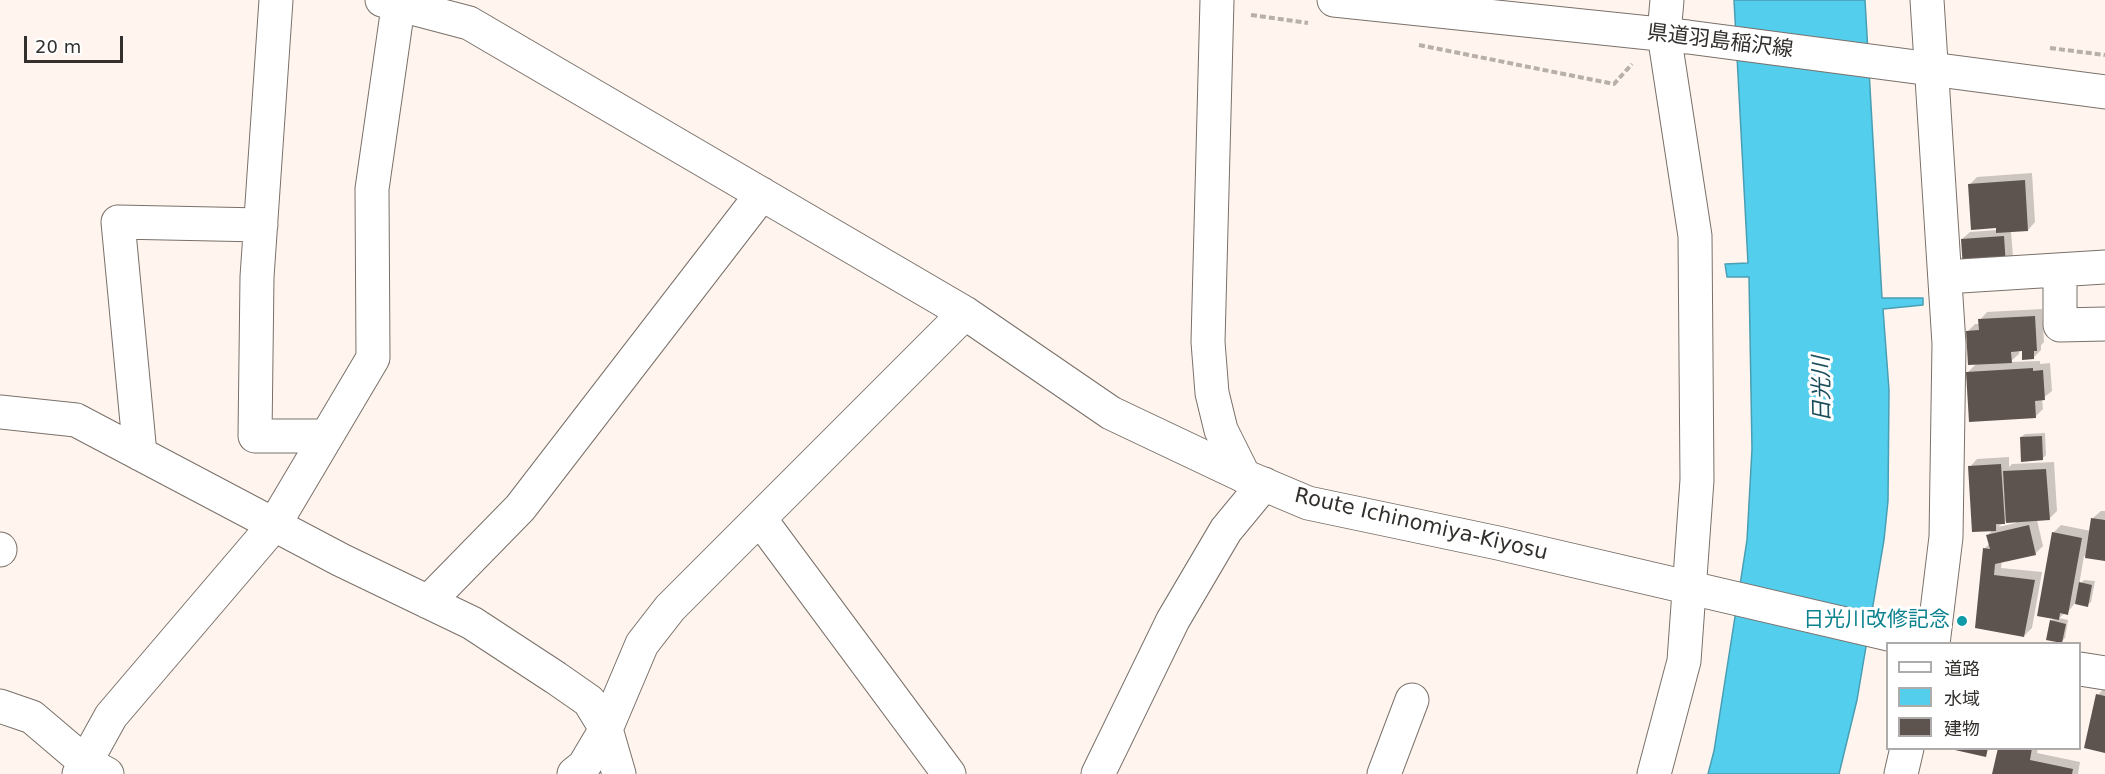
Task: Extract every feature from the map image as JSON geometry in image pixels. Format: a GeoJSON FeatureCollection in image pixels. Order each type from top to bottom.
{"type":"FeatureCollection","features":[{"type":"Feature","properties":{"kind":"street"},"geometry":{"type":"LineString","coordinates":[[276,0],[257,277],[255,436],[326,436]]}},
{"type":"Feature","properties":{"kind":"street"},"geometry":{"type":"LineString","coordinates":[[1098,774],[1173,620],[1254,480],[1221,430],[1212,393],[1208,342],[1217,0]]}},
{"type":"Feature","properties":{"kind":"street","name":"県道羽島稲沢線"},"geometry":{"type":"LineString","coordinates":[[1334,0],[1676,36],[2105,92]]}},
{"type":"Feature","properties":{"kind":"street"},"geometry":{"type":"LineString","coordinates":[[1654,774],[1684,661],[1697,480],[1695,236],[1676,36],[1667,0]]}},
{"type":"Feature","properties":{"kind":"street"},"geometry":{"type":"LineString","coordinates":[[1927,0],[1921,67],[1945,277],[1949,344],[1946,537],[1932,642]]}},
{"type":"Feature","properties":{"kind":"street"},"geometry":{"type":"LineString","coordinates":[[0,706],[32,717],[90,770],[111,716],[274,525],[373,358],[372,189],[394,1]]}},
{"type":"Feature","properties":{"kind":"street","name":"Route Ichinomiya-Kiyosu"},"geometry":{"type":"LineString","coordinates":[[394,1],[469,23],[965,313],[1111,413],[1308,503],[1498,543],[1923,642]]}},
{"type":"Feature","properties":{"kind":"street"},"geometry":{"type":"LineString","coordinates":[[428,602],[520,508],[762,194]]}},
{"type":"Feature","properties":{"kind":"street"},"geometry":{"type":"LineString","coordinates":[[141,454],[118,222],[261,225]]}},
{"type":"Feature","properties":{"kind":"street"},"geometry":{"type":"LineString","coordinates":[[1945,277],[2105,267]]}},
{"type":"Feature","properties":{"kind":"street"},"geometry":{"type":"LineString","coordinates":[[2060,270],[2060,325],[2105,324]]}},
{"type":"Feature","properties":{"kind":"street"},"geometry":{"type":"LineString","coordinates":[[574,774],[584,766],[606,729],[642,644],[670,608],[965,313]]}},
{"type":"Feature","properties":{"kind":"street"},"geometry":{"type":"LineString","coordinates":[[0,412],[76,420],[274,525],[472,623],[589,701],[606,729],[619,774]]}},
{"type":"Feature","properties":{"kind":"street"},"geometry":{"type":"LineString","coordinates":[[760,519],[948,774]]}},
{"type":"Feature","properties":{"kind":"street"},"geometry":{"type":"LineString","coordinates":[[2081,669],[2105,673]]}},
{"type":"Feature","properties":{"kind":"street"},"geometry":{"type":"LineString","coordinates":[[1384,774],[1412,700]]}},
{"type":"Feature","properties":{"kind":"street"},"geometry":{"type":"LineString","coordinates":[[1900,774],[1906,750]]}},
{"type":"Feature","properties":{"kind":"water","name":"日光川"},"geometry":{"type":"Polygon","coordinates":[[[1734,0],[1865,0],[1882,298],[1923,298],[1923,305],[1883,309],[1889,390],[1888,501],[1884,540],[1857,700],[1839,774],[1708,774],[1714,751],[1747,540],[1752,449],[1749,277],[1727,277],[1725,264],[1748,263],[1734,0]]]}},
{"type":"Feature","properties":{"kind":"building"},"geometry":{"type":"Polygon","coordinates":[[[2025,180],[2028,231],[1996,233],[1996,228],[1971,230],[1968,184],[2025,180]]]}},
{"type":"Feature","properties":{"kind":"building"},"geometry":{"type":"Polygon","coordinates":[[[2004,236],[2006,266],[1963,268],[1961,239],[2004,236]]]}},
{"type":"Feature","properties":{"kind":"building"},"geometry":{"type":"Polygon","coordinates":[[[2035,316],[2037,351],[2034,351],[2034,359],[2022,360],[2022,351],[2011,352],[2012,363],[1968,365],[1966,331],[1979,330],[1978,319],[2035,316]]]}},
{"type":"Feature","properties":{"kind":"building"},"geometry":{"type":"Polygon","coordinates":[[[2033,368],[2033,371],[2043,370],[2045,400],[2035,401],[2036,418],[1969,422],[1966,372],[2033,368]]]}},
{"type":"Feature","properties":{"kind":"building"},"geometry":{"type":"Polygon","coordinates":[[[2042,436],[2043,460],[2021,462],[2020,437],[2042,436]]]}},
{"type":"Feature","properties":{"kind":"building"},"geometry":{"type":"Polygon","coordinates":[[[2001,464],[2005,524],[1996,524],[1996,531],[1972,532],[1968,466],[2001,464]]]}},
{"type":"Feature","properties":{"kind":"building"},"geometry":{"type":"Polygon","coordinates":[[[2046,469],[2050,520],[2006,523],[2003,471],[2046,469]]]}},
{"type":"Feature","properties":{"kind":"building"},"geometry":{"type":"Polygon","coordinates":[[[2091,518],[2105,520],[2105,561],[2085,558],[2091,518]]]}},
{"type":"Feature","properties":{"kind":"building"},"geometry":{"type":"Polygon","coordinates":[[[2029,525],[2036,555],[1995,564],[1994,575],[2035,580],[2024,637],[1975,628],[1983,548],[1990,549],[1986,535],[2029,525]]]}},
{"type":"Feature","properties":{"kind":"building"},"geometry":{"type":"Polygon","coordinates":[[[2052,532],[2082,538],[2068,615],[2060,613],[2059,620],[2037,616],[2052,532]]]}},
{"type":"Feature","properties":{"kind":"building"},"geometry":{"type":"Polygon","coordinates":[[[2079,582],[2092,585],[2088,607],[2075,604],[2079,582]]]}},
{"type":"Feature","properties":{"kind":"building"},"geometry":{"type":"Polygon","coordinates":[[[2050,620],[2066,624],[2062,642],[2046,640],[2050,620]]]}},
{"type":"Feature","properties":{"kind":"building"},"geometry":{"type":"Polygon","coordinates":[[[2096,694],[2105,696],[2105,753],[2084,748],[2096,694]]]}},
{"type":"Feature","properties":{"kind":"building"},"geometry":{"type":"Polygon","coordinates":[[[1955,750],[1988,750],[1986,757],[1955,750]]]}},
{"type":"Feature","properties":{"kind":"building"},"geometry":{"type":"Polygon","coordinates":[[[1998,750],[2032,750],[2030,760],[2073,769],[2072,774],[1992,774],[1998,750]]]}},
{"type":"Feature","properties":{"kind":"place","name":"日光川改修記念"},"geometry":{"type":"Point","coordinates":[1962,621]}}]}
